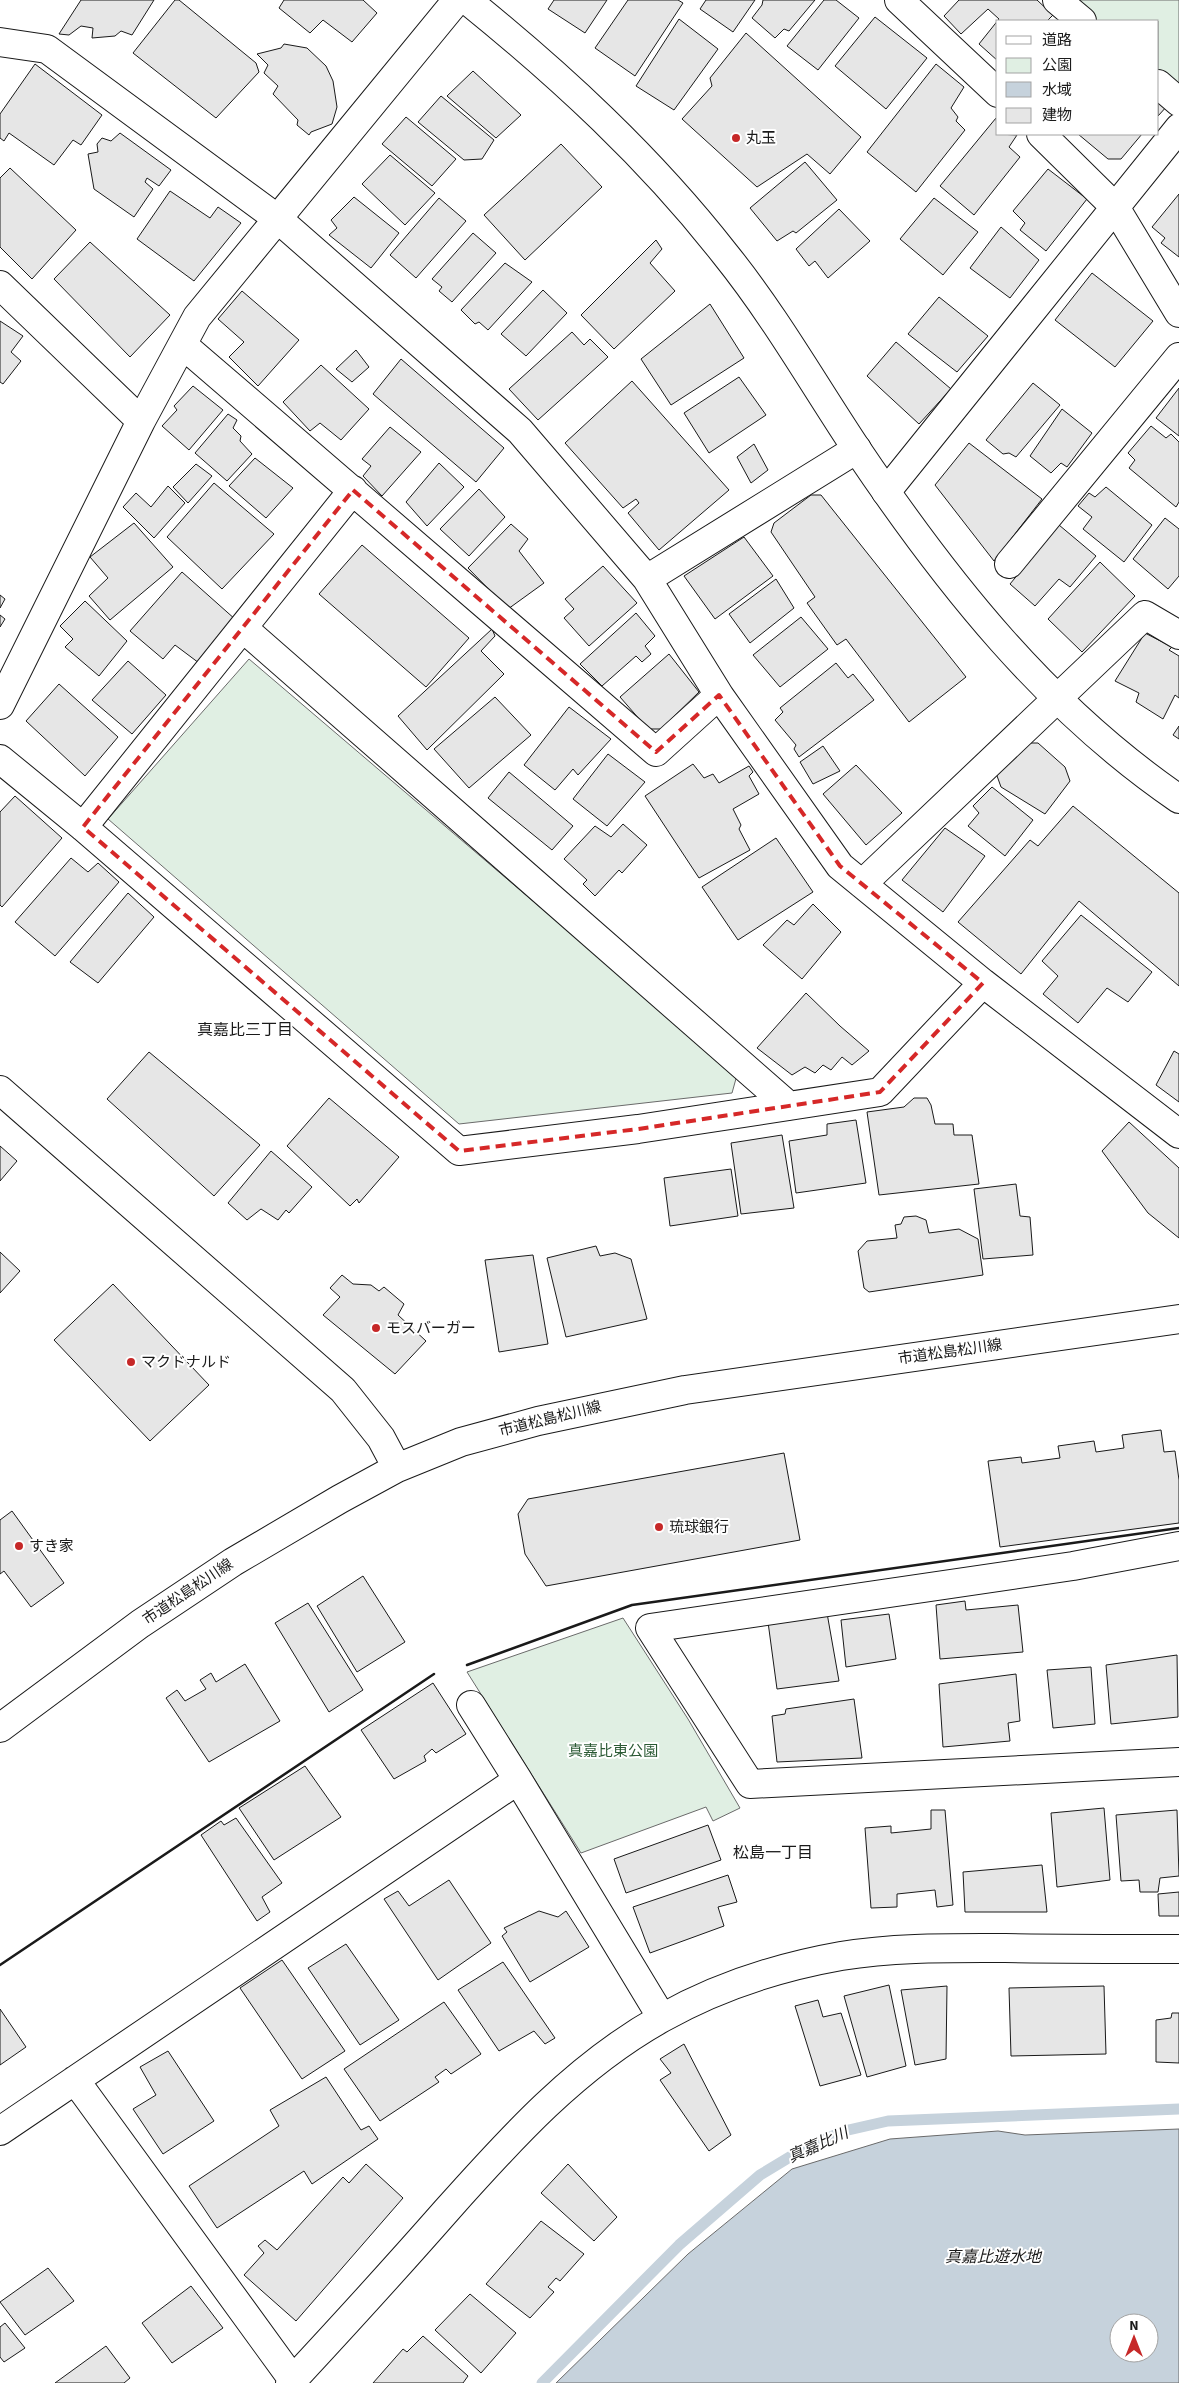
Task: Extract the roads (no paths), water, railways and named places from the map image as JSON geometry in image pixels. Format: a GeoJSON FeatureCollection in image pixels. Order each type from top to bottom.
{"type":"FeatureCollection","features":[{"type":"Feature","properties":{"kind":"street"},"geometry":{"type":"LineString","coordinates":[[0,706],[141,421],[197,317],[457,0]]}},
{"type":"Feature","properties":{"kind":"street"},"geometry":{"type":"LineString","coordinates":[[467,0],[543,64],[637,150],[726,254],[788,340],[886,492],[952,582],[1012,654],[1056,698],[1151,780],[1179,799]]}},
{"type":"Feature","properties":{"kind":"street"},"geometry":{"type":"LineString","coordinates":[[899,0],[996,91]]}},
{"type":"Feature","properties":{"kind":"street"},"geometry":{"type":"LineString","coordinates":[[1057,0],[1081,20]]}},
{"type":"Feature","properties":{"kind":"street"},"geometry":{"type":"LineString","coordinates":[[0,42],[47,50],[278,219],[520,431],[647,579],[719,695],[840,866],[983,983],[1179,1134]]}},
{"type":"Feature","properties":{"kind":"street"},"geometry":{"type":"LineString","coordinates":[[1159,85],[1179,102]]}},
{"type":"Feature","properties":{"kind":"street"},"geometry":{"type":"LineString","coordinates":[[886,492],[1179,128]]}},
{"type":"Feature","properties":{"kind":"street"},"geometry":{"type":"LineString","coordinates":[[1042,135],[1114,208],[1179,313]]}},
{"type":"Feature","properties":{"kind":"street"},"geometry":{"type":"LineString","coordinates":[[0,285],[141,421]]}},
{"type":"Feature","properties":{"kind":"street"},"geometry":{"type":"LineString","coordinates":[[182,345],[656,752],[719,695]]}},
{"type":"Feature","properties":{"kind":"street"},"geometry":{"type":"LineString","coordinates":[[1009,564],[1179,356]]}},
{"type":"Feature","properties":{"kind":"street"},"geometry":{"type":"LineString","coordinates":[[647,579],[857,449]]}},
{"type":"Feature","properties":{"kind":"street"},"geometry":{"type":"LineString","coordinates":[[83,827],[353,490]]}},
{"type":"Feature","properties":{"kind":"street"},"geometry":{"type":"LineString","coordinates":[[862,884],[1145,615],[1179,635]]}},
{"type":"Feature","properties":{"kind":"street"},"geometry":{"type":"LineString","coordinates":[[243,628],[789,1106]]}},
{"type":"Feature","properties":{"kind":"street"},"geometry":{"type":"LineString","coordinates":[[0,759],[83,827],[458,1150],[638,1129],[880,1092],[983,983]]}},
{"type":"Feature","properties":{"kind":"street"},"geometry":{"type":"LineString","coordinates":[[0,1090],[343,1390],[381,1438],[397,1468]]}},
{"type":"Feature","properties":{"kind":"street","name":"市道松島松川線"},"geometry":{"type":"LineString","coordinates":[[0,1728],[140,1624],[233,1562],[340,1498],[397,1468],[461,1442],[538,1421],[667,1394],[1179,1318]]}},
{"type":"Feature","properties":{"kind":"street"},"geometry":{"type":"LineString","coordinates":[[1179,1546],[1073,1566],[650,1628],[750,1784],[1179,1762]]}},
{"type":"Feature","properties":{"kind":"street"},"geometry":{"type":"LineString","coordinates":[[471,1705],[662,2018]]}},
{"type":"Feature","properties":{"kind":"street"},"geometry":{"type":"LineString","coordinates":[[0,2131],[518,1780]]}},
{"type":"Feature","properties":{"kind":"street"},"geometry":{"type":"LineString","coordinates":[[75,2080],[292,2381],[332,2340],[521,2128],[564,2088],[662,2018],[710,1995],[758,1976],[841,1956],[892,1950],[938,1948],[1179,1949]]}},
{"type":"Feature","properties":{"kind":"water","name":"真嘉比遊水地"},"geometry":{"type":"Polygon","coordinates":[[[1179,2129],[1179,2383],[556,2383],[688,2254],[792,2169],[890,2139],[998,2131],[1025,2135],[1179,2129]]]}},
{"type":"Feature","properties":{"kind":"waterway","name":"真嘉比川"},"geometry":{"type":"LineString","coordinates":[[542,2383],[679,2245],[760,2175],[803,2149],[844,2131],[888,2121],[1179,2109]]}},
{"type":"Feature","properties":{"kind":"place","name":"丸玉"},"geometry":{"type":"Point","coordinates":[736,138]}},
{"type":"Feature","properties":{"kind":"place","name":"モスバーガー"},"geometry":{"type":"Point","coordinates":[376,1328]}},
{"type":"Feature","properties":{"kind":"place","name":"マクドナルド"},"geometry":{"type":"Point","coordinates":[131,1362]}},
{"type":"Feature","properties":{"kind":"place","name":"琉球銀行"},"geometry":{"type":"Point","coordinates":[659,1527]}},
{"type":"Feature","properties":{"kind":"place","name":"すき家"},"geometry":{"type":"Point","coordinates":[19,1546]}},
{"type":"Feature","properties":{"kind":"district","name":"真嘉比三丁目"},"geometry":{"type":"Point","coordinates":[245,1030]}},
{"type":"Feature","properties":{"kind":"district","name":"松島一丁目"},"geometry":{"type":"Point","coordinates":[773,1853]}},
{"type":"Feature","properties":{"kind":"park label","name":"真嘉比東公園"},"geometry":{"type":"Point","coordinates":[613,1751]}}]}
